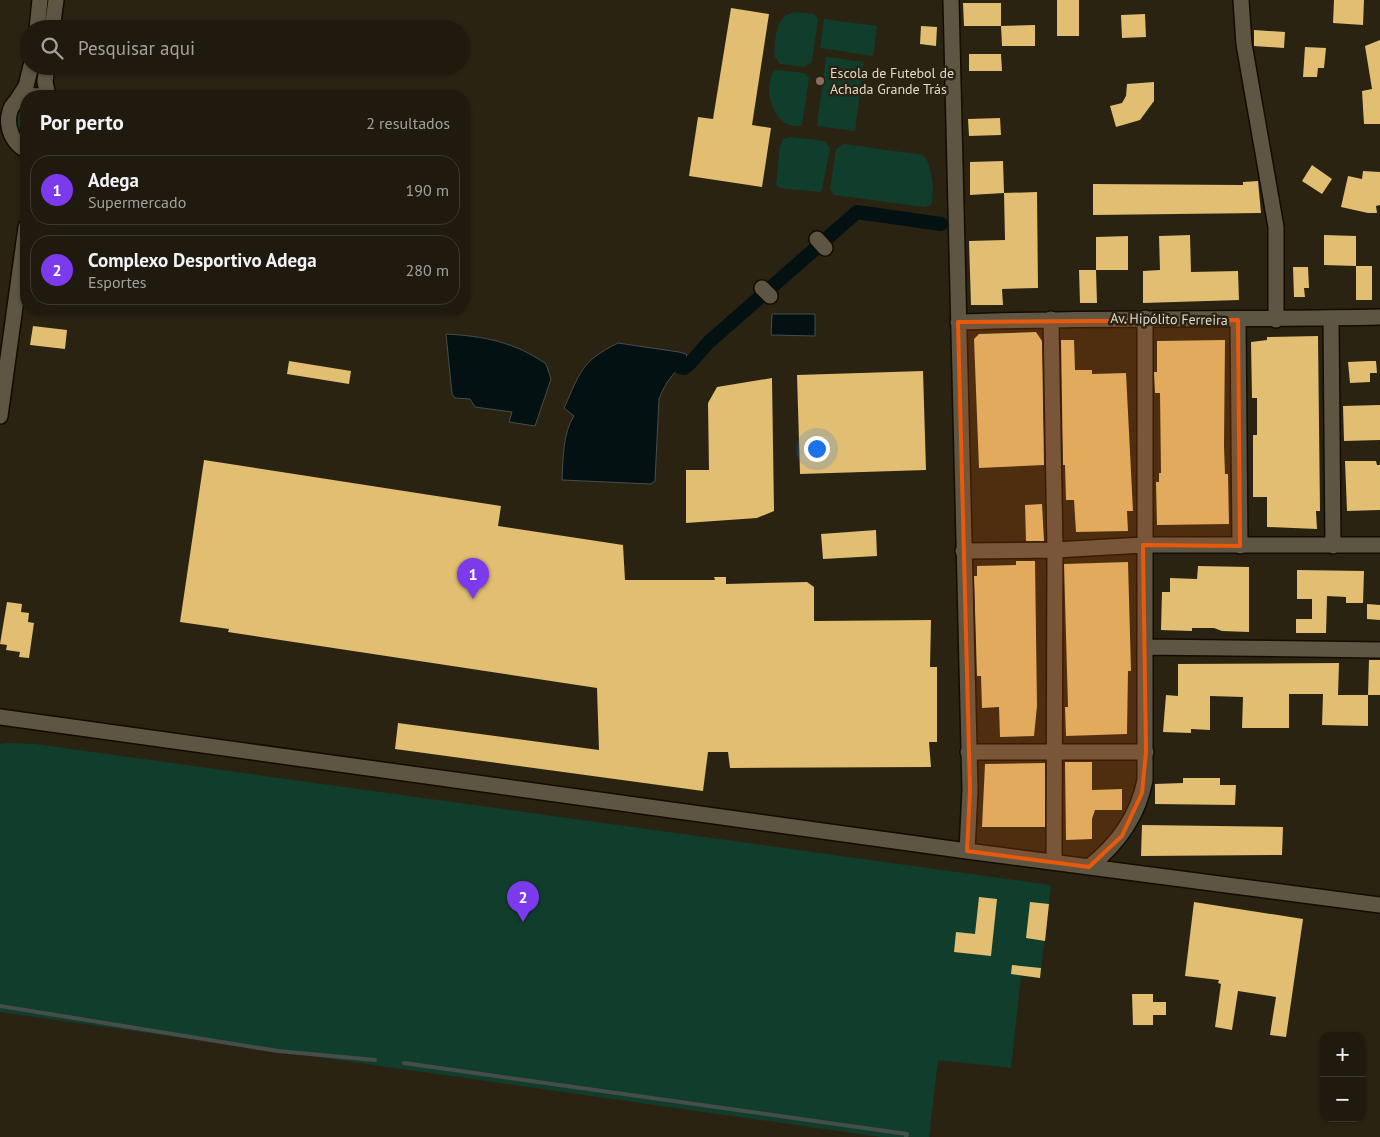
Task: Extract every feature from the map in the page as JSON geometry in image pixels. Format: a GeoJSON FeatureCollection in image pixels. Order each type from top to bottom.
{"type":"FeatureCollection","features":[{"type":"Feature","properties":{"kind":"street"},"geometry":{"type":"LineString","coordinates":[[37,20],[40,0]]}},
{"type":"Feature","properties":{"kind":"street"},"geometry":{"type":"LineString","coordinates":[[53,20],[56,0]]}},
{"type":"Feature","properties":{"kind":"street"},"geometry":{"type":"LineString","coordinates":[[951,0],[970,790],[967,851]]}},
{"type":"Feature","properties":{"kind":"street"},"geometry":{"type":"LineString","coordinates":[[1241,0],[1248,72],[1265,156],[1276,227],[1276,320]]}},
{"type":"Feature","properties":{"kind":"street"},"geometry":{"type":"LineString","coordinates":[[23,90],[29,75]]}},
{"type":"Feature","properties":{"kind":"street"},"geometry":{"type":"LineString","coordinates":[[45,75],[47,90]]}},
{"type":"Feature","properties":{"kind":"street"},"geometry":{"type":"LineString","coordinates":[[20,95],[6,113],[5,128],[12,142],[20,147]]}},
{"type":"Feature","properties":{"kind":"street"},"geometry":{"type":"LineString","coordinates":[[0,416],[20,271]]}},
{"type":"Feature","properties":{"kind":"street","name":"Av. Hipólito Ferreira"},"geometry":{"type":"LineString","coordinates":[[958,322],[1051,319],[1276,320],[1380,317]]}},
{"type":"Feature","properties":{"kind":"street"},"geometry":{"type":"LineString","coordinates":[[1090,867],[1113,846],[1130,823],[1142,793],[1146,752],[1143,545],[1146,318]]}},
{"type":"Feature","properties":{"kind":"street"},"geometry":{"type":"LineString","coordinates":[[1330,318],[1333,546]]}},
{"type":"Feature","properties":{"kind":"street"},"geometry":{"type":"LineString","coordinates":[[1051,319],[1055,550],[1054,862]]}},
{"type":"Feature","properties":{"kind":"street"},"geometry":{"type":"LineString","coordinates":[[1238,320],[1240,546]]}},
{"type":"Feature","properties":{"kind":"street"},"geometry":{"type":"LineString","coordinates":[[963,551],[1055,550],[1143,545],[1380,546]]}},
{"type":"Feature","properties":{"kind":"street"},"geometry":{"type":"LineString","coordinates":[[1145,647],[1380,650]]}},
{"type":"Feature","properties":{"kind":"street"},"geometry":{"type":"LineString","coordinates":[[0,717],[967,851],[1380,905]]}},
{"type":"Feature","properties":{"kind":"street"},"geometry":{"type":"LineString","coordinates":[[968,752],[1146,752]]}},
{"type":"Feature","properties":{"kind":"highlighted area"},"geometry":{"type":"Polygon","coordinates":[[[1238,320],[1240,546],[1143,545],[1146,752],[1142,793],[1122,836],[1089,867],[967,851],[970,790],[958,322],[1238,320]]]}},
{"type":"Feature","properties":{"kind":"green space"},"geometry":{"type":"Polygon","coordinates":[[[796,12],[814,14],[818,19],[812,62],[805,67],[780,64],[774,56],[776,35],[780,22],[789,14],[796,12]]]}},
{"type":"Feature","properties":{"kind":"green space"},"geometry":{"type":"Polygon","coordinates":[[[824,19],[877,26],[873,56],[820,48],[824,19]]]}},
{"type":"Feature","properties":{"kind":"green space"},"geometry":{"type":"Polygon","coordinates":[[[826,57],[864,62],[855,131],[817,126],[826,57]]]}},
{"type":"Feature","properties":{"kind":"green space"},"geometry":{"type":"Polygon","coordinates":[[[774,71],[804,73],[809,78],[802,125],[793,126],[784,122],[773,108],[770,98],[770,79],[774,71]]]}},
{"type":"Feature","properties":{"kind":"green space"},"geometry":{"type":"Polygon","coordinates":[[[20,108],[20,136],[10,122],[11,116],[20,108]]]}},
{"type":"Feature","properties":{"kind":"green space"},"geometry":{"type":"Polygon","coordinates":[[[790,137],[825,141],[830,149],[820,192],[779,188],[776,185],[780,146],[783,139],[790,137]]]}},
{"type":"Feature","properties":{"kind":"green space"},"geometry":{"type":"Polygon","coordinates":[[[844,144],[923,155],[929,165],[932,179],[933,194],[931,205],[925,207],[834,195],[830,189],[836,149],[844,144]]]}},
{"type":"Feature","properties":{"kind":"green space"},"geometry":{"type":"Polygon","coordinates":[[[0,744],[35,744],[1051,885],[1040,978],[1021,976],[1011,1068],[938,1060],[929,1137],[881,1137],[0,1012],[0,744]]]}},
{"type":"Feature","properties":{"kind":"shaded area"},"geometry":{"type":"Polygon","coordinates":[[[772,314],[815,314],[815,336],[771,335],[772,314]]]}},
{"type":"Feature","properties":{"kind":"shaded area"},"geometry":{"type":"Polygon","coordinates":[[[446,334],[473,336],[510,345],[546,364],[551,379],[535,426],[509,422],[512,412],[475,407],[470,399],[455,398],[452,394],[446,334]]]}},
{"type":"Feature","properties":{"kind":"shaded area"},"geometry":{"type":"Polygon","coordinates":[[[618,343],[679,352],[686,354],[688,360],[671,377],[659,399],[655,481],[651,484],[562,480],[566,438],[570,422],[574,416],[564,408],[583,369],[596,356],[618,343]]]}},
{"type":"Feature","properties":{"kind":"building"},"geometry":{"type":"Polygon","coordinates":[[[1057,0],[1079,0],[1079,36],[1057,36],[1057,0]]]}},
{"type":"Feature","properties":{"kind":"building"},"geometry":{"type":"Polygon","coordinates":[[[1334,0],[1364,0],[1363,25],[1333,23],[1334,0]]]}},
{"type":"Feature","properties":{"kind":"building"},"geometry":{"type":"Polygon","coordinates":[[[963,3],[1001,3],[1001,26],[964,26],[963,3]]]}},
{"type":"Feature","properties":{"kind":"building"},"geometry":{"type":"Polygon","coordinates":[[[731,8],[769,14],[752,125],[771,128],[762,187],[689,176],[698,117],[713,119],[731,8]]]}},
{"type":"Feature","properties":{"kind":"building"},"geometry":{"type":"Polygon","coordinates":[[[1145,14],[1146,37],[1122,38],[1121,15],[1145,14]]]}},
{"type":"Feature","properties":{"kind":"building"},"geometry":{"type":"Polygon","coordinates":[[[1035,25],[1035,46],[1002,46],[1001,26],[1035,25]]]}},
{"type":"Feature","properties":{"kind":"building"},"geometry":{"type":"Polygon","coordinates":[[[921,26],[937,27],[936,46],[920,44],[921,26]]]}},
{"type":"Feature","properties":{"kind":"building"},"geometry":{"type":"Polygon","coordinates":[[[1254,30],[1285,32],[1284,48],[1254,46],[1254,30]]]}},
{"type":"Feature","properties":{"kind":"building"},"geometry":{"type":"Polygon","coordinates":[[[1380,40],[1380,124],[1364,124],[1362,91],[1372,89],[1365,46],[1380,40]]]}},
{"type":"Feature","properties":{"kind":"building"},"geometry":{"type":"Polygon","coordinates":[[[1305,47],[1326,48],[1324,68],[1318,68],[1317,77],[1303,77],[1305,47]]]}},
{"type":"Feature","properties":{"kind":"building"},"geometry":{"type":"Polygon","coordinates":[[[969,54],[1001,54],[1002,71],[969,71],[969,54]]]}},
{"type":"Feature","properties":{"kind":"building"},"geometry":{"type":"Polygon","coordinates":[[[1154,82],[1154,101],[1140,120],[1116,127],[1110,106],[1122,103],[1126,96],[1127,84],[1154,82]]]}},
{"type":"Feature","properties":{"kind":"building"},"geometry":{"type":"Polygon","coordinates":[[[1000,118],[1001,135],[969,136],[968,119],[1000,118]]]}},
{"type":"Feature","properties":{"kind":"building"},"geometry":{"type":"Polygon","coordinates":[[[1003,161],[1004,193],[970,195],[970,162],[1003,161]]]}},
{"type":"Feature","properties":{"kind":"building"},"geometry":{"type":"Polygon","coordinates":[[[1312,165],[1332,179],[1322,194],[1302,181],[1312,165]]]}},
{"type":"Feature","properties":{"kind":"building"},"geometry":{"type":"Polygon","coordinates":[[[1363,171],[1380,172],[1380,205],[1376,206],[1377,213],[1341,207],[1348,176],[1362,179],[1363,171]]]}},
{"type":"Feature","properties":{"kind":"building"},"geometry":{"type":"Polygon","coordinates":[[[1258,181],[1261,213],[1093,215],[1093,184],[1243,185],[1243,182],[1258,181]]]}},
{"type":"Feature","properties":{"kind":"building"},"geometry":{"type":"Polygon","coordinates":[[[1037,192],[1038,288],[1002,289],[1003,305],[971,305],[969,241],[1005,240],[1004,193],[1037,192]]]}},
{"type":"Feature","properties":{"kind":"building"},"geometry":{"type":"Polygon","coordinates":[[[1190,235],[1191,272],[1238,271],[1239,300],[1143,303],[1143,271],[1160,270],[1159,236],[1190,235]]]}},
{"type":"Feature","properties":{"kind":"building"},"geometry":{"type":"Polygon","coordinates":[[[1324,235],[1356,236],[1356,266],[1324,265],[1324,235]]]}},
{"type":"Feature","properties":{"kind":"building"},"geometry":{"type":"Polygon","coordinates":[[[1128,236],[1128,270],[1096,270],[1096,237],[1128,236]]]}},
{"type":"Feature","properties":{"kind":"building"},"geometry":{"type":"Polygon","coordinates":[[[1356,266],[1372,266],[1372,300],[1356,300],[1356,266]]]}},
{"type":"Feature","properties":{"kind":"building"},"geometry":{"type":"Polygon","coordinates":[[[1293,267],[1308,267],[1309,288],[1304,288],[1305,297],[1294,297],[1293,267]]]}},
{"type":"Feature","properties":{"kind":"building"},"geometry":{"type":"Polygon","coordinates":[[[1079,270],[1096,270],[1097,303],[1080,303],[1079,270]]]}},
{"type":"Feature","properties":{"kind":"building"},"geometry":{"type":"Polygon","coordinates":[[[33,326],[67,330],[65,349],[30,345],[33,326]]]}},
{"type":"Feature","properties":{"kind":"building"},"geometry":{"type":"Polygon","coordinates":[[[1036,332],[1042,341],[1044,465],[979,468],[974,339],[979,334],[1036,332]]]}},
{"type":"Feature","properties":{"kind":"building"},"geometry":{"type":"Polygon","coordinates":[[[1318,336],[1320,511],[1316,511],[1317,529],[1267,527],[1267,497],[1253,497],[1253,435],[1257,435],[1257,398],[1252,398],[1251,342],[1267,340],[1267,337],[1318,336]]]}},
{"type":"Feature","properties":{"kind":"building"},"geometry":{"type":"Polygon","coordinates":[[[1061,340],[1074,340],[1075,370],[1092,370],[1092,374],[1126,373],[1133,511],[1127,511],[1128,531],[1076,532],[1074,500],[1066,500],[1065,465],[1063,465],[1061,340]]]}},
{"type":"Feature","properties":{"kind":"building"},"geometry":{"type":"Polygon","coordinates":[[[1225,340],[1224,446],[1225,474],[1228,474],[1229,524],[1157,525],[1156,482],[1159,482],[1159,473],[1161,473],[1160,393],[1155,393],[1154,372],[1157,372],[1157,341],[1225,340]]]}},
{"type":"Feature","properties":{"kind":"building"},"geometry":{"type":"Polygon","coordinates":[[[289,361],[351,371],[349,384],[287,374],[289,361]]]}},
{"type":"Feature","properties":{"kind":"building"},"geometry":{"type":"Polygon","coordinates":[[[1376,361],[1377,373],[1370,373],[1370,382],[1350,383],[1348,362],[1376,361]]]}},
{"type":"Feature","properties":{"kind":"building"},"geometry":{"type":"Polygon","coordinates":[[[923,371],[926,470],[800,474],[797,375],[923,371]]]}},
{"type":"Feature","properties":{"kind":"building"},"geometry":{"type":"Polygon","coordinates":[[[772,378],[774,511],[757,518],[686,523],[686,470],[709,470],[708,403],[717,387],[772,378]]]}},
{"type":"Feature","properties":{"kind":"building"},"geometry":{"type":"Polygon","coordinates":[[[1380,405],[1380,440],[1344,441],[1343,406],[1380,405]]]}},
{"type":"Feature","properties":{"kind":"building"},"geometry":{"type":"Polygon","coordinates":[[[204,460],[501,506],[498,526],[623,545],[625,580],[715,580],[714,577],[726,577],[726,584],[807,582],[814,587],[814,621],[931,620],[930,667],[937,667],[937,742],[929,742],[931,767],[730,768],[728,752],[708,752],[703,791],[395,749],[398,723],[599,750],[597,688],[228,632],[229,629],[180,622],[204,460]]]}},
{"type":"Feature","properties":{"kind":"building"},"geometry":{"type":"Polygon","coordinates":[[[1345,461],[1376,461],[1377,465],[1380,465],[1380,510],[1347,511],[1345,461]]]}},
{"type":"Feature","properties":{"kind":"building"},"geometry":{"type":"Polygon","coordinates":[[[1042,504],[1044,541],[1026,541],[1025,505],[1042,504]]]}},
{"type":"Feature","properties":{"kind":"building"},"geometry":{"type":"Polygon","coordinates":[[[876,530],[877,556],[823,559],[821,534],[876,530]]]}},
{"type":"Feature","properties":{"kind":"building"},"geometry":{"type":"Polygon","coordinates":[[[1016,561],[1035,561],[1037,706],[1034,736],[1000,737],[999,707],[982,708],[981,676],[977,676],[974,576],[977,576],[977,566],[1016,565],[1016,561]]]}},
{"type":"Feature","properties":{"kind":"building"},"geometry":{"type":"Polygon","coordinates":[[[1128,562],[1131,671],[1128,671],[1127,734],[1066,736],[1065,707],[1068,707],[1064,564],[1128,562]]]}},
{"type":"Feature","properties":{"kind":"building"},"geometry":{"type":"Polygon","coordinates":[[[1198,566],[1249,567],[1249,632],[1222,631],[1214,628],[1192,628],[1192,631],[1161,630],[1162,592],[1170,592],[1170,578],[1197,579],[1198,566]]]}},
{"type":"Feature","properties":{"kind":"building"},"geometry":{"type":"Polygon","coordinates":[[[1297,570],[1364,571],[1363,603],[1346,603],[1346,597],[1327,596],[1326,633],[1296,633],[1296,619],[1312,619],[1312,599],[1297,599],[1297,570]]]}},
{"type":"Feature","properties":{"kind":"building"},"geometry":{"type":"Polygon","coordinates":[[[7,602],[22,604],[21,612],[29,613],[28,622],[34,623],[29,658],[19,657],[20,652],[6,650],[7,645],[0,644],[7,602]]]}},
{"type":"Feature","properties":{"kind":"building"},"geometry":{"type":"Polygon","coordinates":[[[1367,604],[1380,605],[1380,620],[1367,619],[1367,604]]]}},
{"type":"Feature","properties":{"kind":"building"},"geometry":{"type":"Polygon","coordinates":[[[1369,660],[1380,660],[1380,695],[1368,695],[1369,660]]]}},
{"type":"Feature","properties":{"kind":"building"},"geometry":{"type":"Polygon","coordinates":[[[1339,663],[1338,695],[1368,695],[1368,726],[1322,725],[1323,694],[1289,694],[1289,728],[1242,728],[1243,697],[1210,696],[1210,730],[1191,729],[1191,733],[1163,732],[1166,695],[1178,696],[1178,664],[1339,663]]]}},
{"type":"Feature","properties":{"kind":"building"},"geometry":{"type":"Polygon","coordinates":[[[1065,762],[1092,762],[1092,790],[1122,789],[1122,810],[1095,810],[1092,819],[1092,839],[1066,840],[1065,762]]]}},
{"type":"Feature","properties":{"kind":"building"},"geometry":{"type":"Polygon","coordinates":[[[1045,763],[1045,827],[982,827],[985,764],[1045,763]]]}},
{"type":"Feature","properties":{"kind":"building"},"geometry":{"type":"Polygon","coordinates":[[[1183,778],[1220,778],[1220,785],[1236,785],[1235,805],[1155,804],[1155,784],[1183,783],[1183,778]]]}},
{"type":"Feature","properties":{"kind":"building"},"geometry":{"type":"Polygon","coordinates":[[[1142,825],[1283,827],[1282,855],[1141,856],[1142,825]]]}},
{"type":"Feature","properties":{"kind":"building"},"geometry":{"type":"Polygon","coordinates":[[[979,897],[997,899],[991,956],[954,952],[956,932],[975,934],[979,897]]]}},
{"type":"Feature","properties":{"kind":"building"},"geometry":{"type":"Polygon","coordinates":[[[1030,902],[1049,904],[1045,941],[1026,938],[1030,902]]]}},
{"type":"Feature","properties":{"kind":"building"},"geometry":{"type":"Polygon","coordinates":[[[1194,902],[1303,919],[1286,1037],[1270,1035],[1276,997],[1238,991],[1232,1030],[1215,1027],[1221,984],[1218,983],[1219,980],[1185,976],[1194,902]]]}},
{"type":"Feature","properties":{"kind":"building"},"geometry":{"type":"Polygon","coordinates":[[[1012,965],[1041,968],[1040,978],[1011,974],[1012,965]]]}},
{"type":"Feature","properties":{"kind":"building"},"geometry":{"type":"Polygon","coordinates":[[[1132,994],[1153,994],[1153,1002],[1166,1002],[1166,1015],[1153,1015],[1153,1025],[1133,1025],[1132,994]]]}},
{"type":"Feature","properties":{"kind":"waterway"},"geometry":{"type":"LineString","coordinates":[[680,367],[684,368],[694,360],[710,341],[857,212],[941,224]]}},
{"type":"Feature","properties":{"kind":"waterway"},"geometry":{"type":"LineString","coordinates":[[0,1006],[278,1051],[375,1060]]}},
{"type":"Feature","properties":{"kind":"waterway"},"geometry":{"type":"LineString","coordinates":[[404,1063],[907,1134],[906,1137]]}},
{"type":"Feature","properties":{"kind":"place","name":"Escola de Futebol de Achada Grande Trás"},"geometry":{"type":"Point","coordinates":[820,81]}},
{"type":"Feature","properties":{"kind":"place","name":"Adega"},"geometry":{"type":"Point","coordinates":[473,599]}},
{"type":"Feature","properties":{"kind":"place","name":"Complexo Desportivo Adega"},"geometry":{"type":"Point","coordinates":[523,922]}}]}
